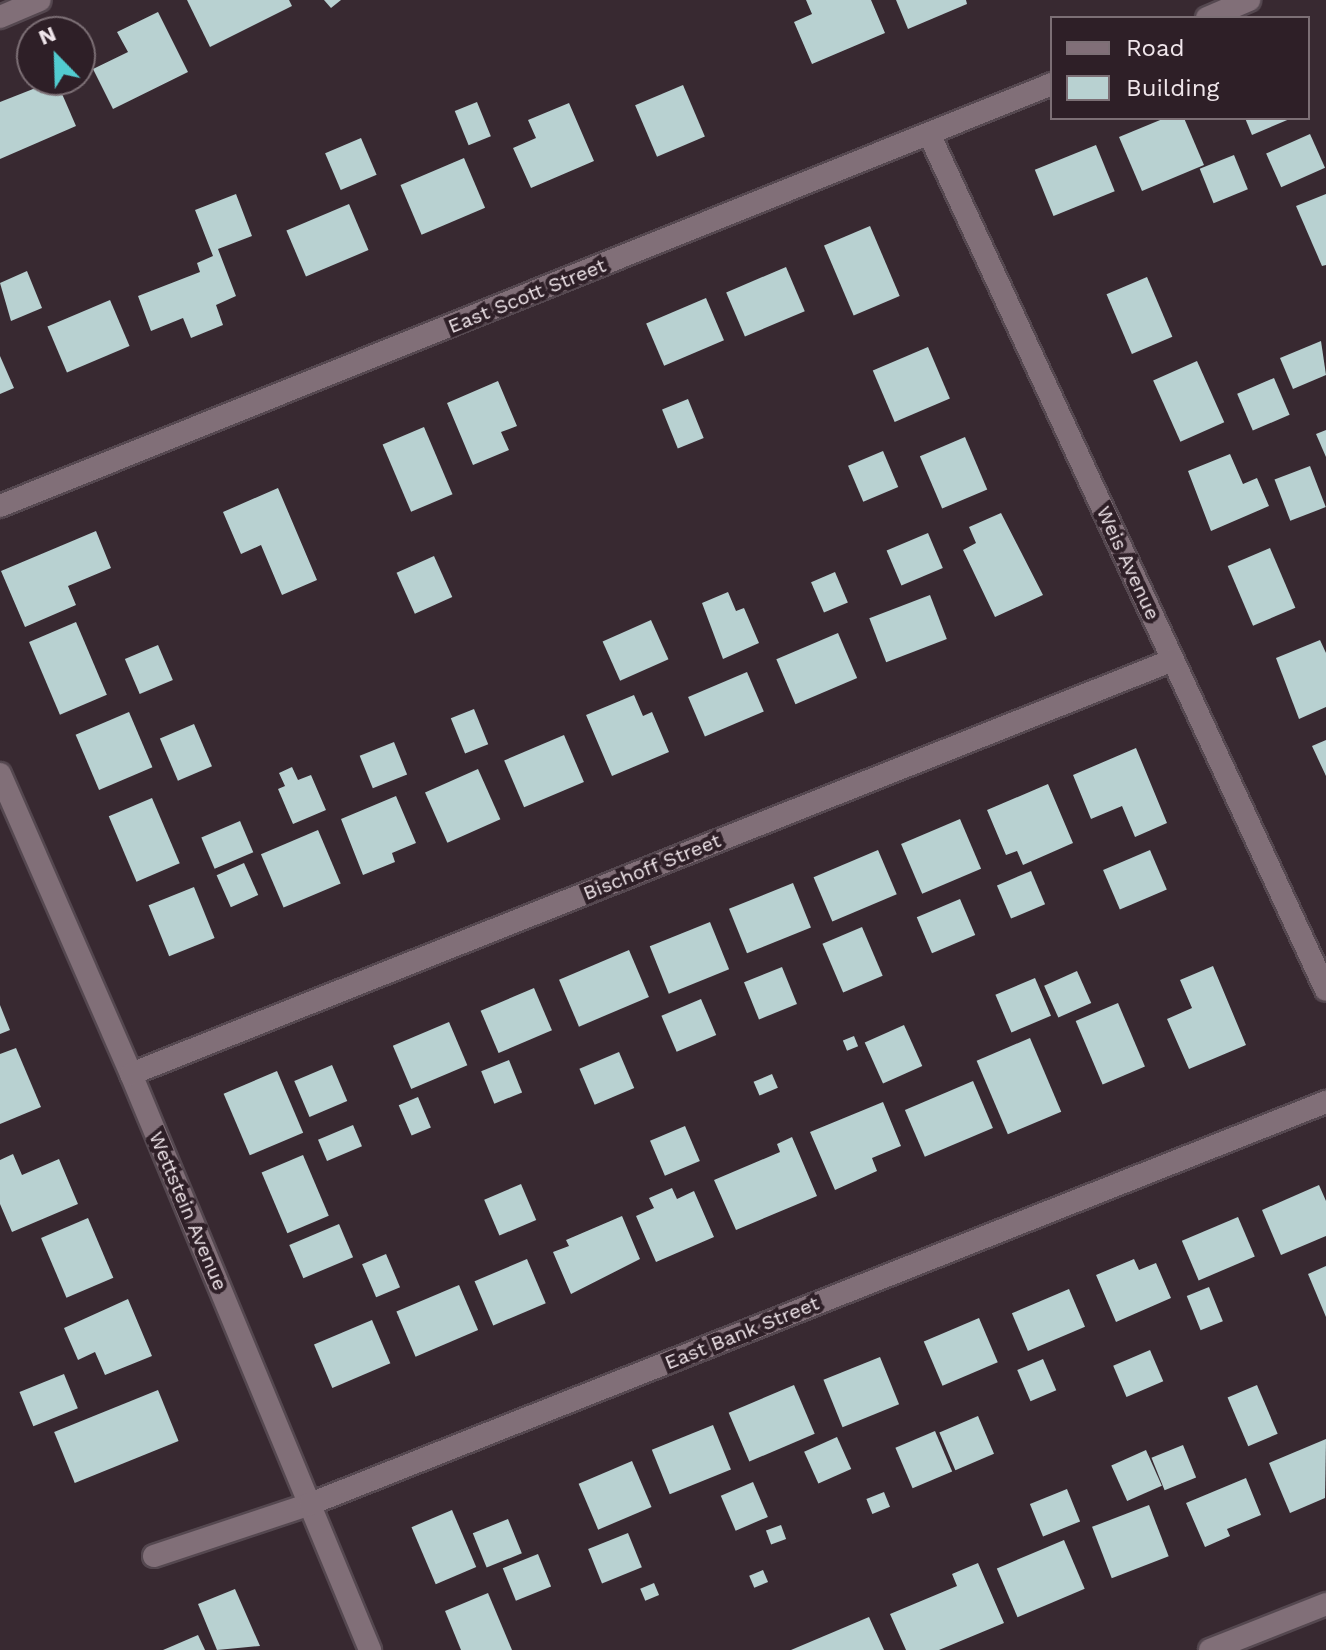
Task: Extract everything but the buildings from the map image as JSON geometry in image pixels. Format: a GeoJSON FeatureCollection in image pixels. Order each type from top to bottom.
{"type":"FeatureCollection","features":[{"type":"Feature","properties":{"kind":"street"},"geometry":{"type":"LineString","coordinates":[[0,17],[40,0]]}},
{"type":"Feature","properties":{"kind":"street"},"geometry":{"type":"LineString","coordinates":[[1212,16],[1249,0]]}},
{"type":"Feature","properties":{"kind":"street","name":"East Scott Street"},"geometry":{"type":"LineString","coordinates":[[0,506],[930,136],[1050,85]]}},
{"type":"Feature","properties":{"kind":"street","name":"Weis Avenue"},"geometry":{"type":"LineString","coordinates":[[930,136],[1326,990]]}},
{"type":"Feature","properties":{"kind":"street","name":"Bischoff Street"},"geometry":{"type":"LineString","coordinates":[[131,1074],[1173,660]]}},
{"type":"Feature","properties":{"kind":"street","name":"Wettstein Avenue"},"geometry":{"type":"LineString","coordinates":[[0,774],[131,1074],[370,1650]]}},
{"type":"Feature","properties":{"kind":"street","name":"East Bank Street"},"geometry":{"type":"LineString","coordinates":[[154,1556],[310,1504],[1326,1102]]}},
{"type":"Feature","properties":{"kind":"street"},"geometry":{"type":"LineString","coordinates":[[1210,1650],[1326,1604]]}}]}
